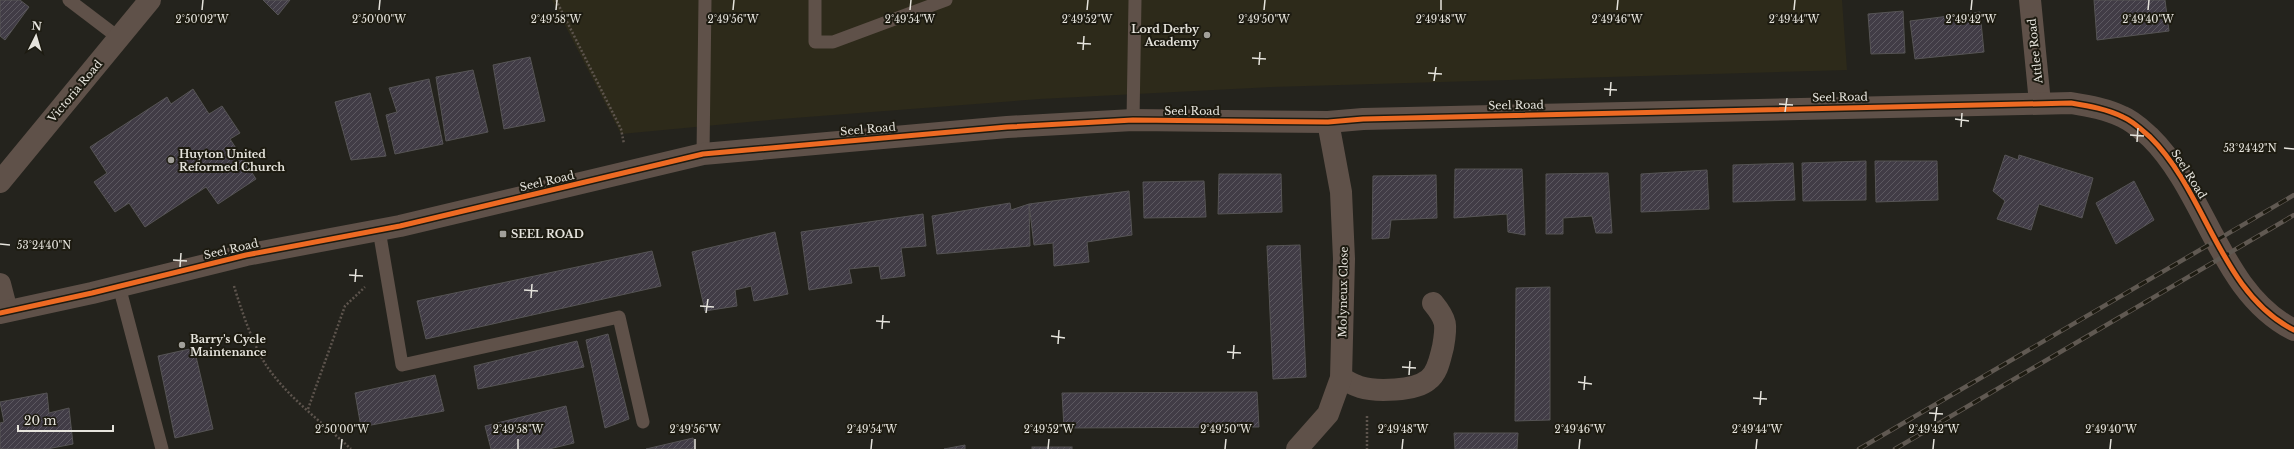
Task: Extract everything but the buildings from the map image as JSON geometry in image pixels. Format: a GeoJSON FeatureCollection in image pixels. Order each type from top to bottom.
{"type":"FeatureCollection","features":[{"type":"Feature","properties":{"kind":"street","name":"Victoria Road"},"geometry":{"type":"LineString","coordinates":[[0,182],[150,0]]}},
{"type":"Feature","properties":{"kind":"street","name":"Attlee Road"},"geometry":{"type":"LineString","coordinates":[[2030,0],[2040,103]]}},
{"type":"Feature","properties":{"kind":"street","name":"Seel Road"},"geometry":{"type":"LineString","coordinates":[[4,312],[226,260],[379,230],[703,154],[1000,128],[1133,120],[1328,122],[1362,119],[2071,103],[2098,107],[2124,117],[2143,131],[2162,150],[2175,167],[2249,294],[2272,316],[2294,330]]}},
{"type":"Feature","properties":{"kind":"street","name":"Molyneux Close"},"geometry":{"type":"LineString","coordinates":[[1297,449],[1328,414],[1340,378],[1344,259],[1342,199],[1328,122]]}},
{"type":"Feature","properties":{"kind":"street"},"geometry":{"type":"LineString","coordinates":[[0,284],[4,312]]}},
{"type":"Feature","properties":{"kind":"street"},"geometry":{"type":"LineString","coordinates":[[1340,378],[1360,387],[1378,389],[1409,388],[1429,380],[1439,364],[1445,337],[1445,316],[1433,303]]}},
{"type":"Feature","properties":{"kind":"lane"},"geometry":{"type":"LineString","coordinates":[[69,0],[118,38]]}},
{"type":"Feature","properties":{"kind":"lane"},"geometry":{"type":"LineString","coordinates":[[703,154],[704,0]]}},
{"type":"Feature","properties":{"kind":"lane"},"geometry":{"type":"LineString","coordinates":[[815,0],[815,42],[833,42],[946,0]]}},
{"type":"Feature","properties":{"kind":"lane"},"geometry":{"type":"LineString","coordinates":[[1133,120],[1134,0]]}},
{"type":"Feature","properties":{"kind":"lane"},"geometry":{"type":"LineString","coordinates":[[379,230],[402,365],[618,317],[643,422]]}},
{"type":"Feature","properties":{"kind":"lane"},"geometry":{"type":"LineString","coordinates":[[119,286],[162,449]]}},
{"type":"Feature","properties":{"kind":"path"},"geometry":{"type":"LineString","coordinates":[[556,0],[621,129],[628,172]]}},
{"type":"Feature","properties":{"kind":"path"},"geometry":{"type":"LineString","coordinates":[[226,260],[240,308],[266,364],[285,389],[351,449]]}},
{"type":"Feature","properties":{"kind":"path"},"geometry":{"type":"LineString","coordinates":[[308,409],[345,306],[362,288],[387,277]]}},
{"type":"Feature","properties":{"kind":"shaded area","name":"Lord Derby Academy"},"geometry":{"type":"Polygon","coordinates":[[[552,0],[1842,0],[1847,70],[1272,87],[1040,99],[781,119],[621,134],[552,0]]]}},
{"type":"Feature","properties":{"kind":"railway"},"geometry":{"type":"LineString","coordinates":[[1859,449],[2294,195]]}},
{"type":"Feature","properties":{"kind":"railway"},"geometry":{"type":"LineString","coordinates":[[1895,449],[2294,215]]}},
{"type":"Feature","properties":{"kind":"cycle path"},"geometry":{"type":"LineString","coordinates":[[0,313],[92,293],[246,255],[400,226],[703,154],[1007,127],[1133,120],[1328,122],[1363,119],[2071,103],[2098,108],[2117,114],[2134,123],[2150,137],[2170,160],[2231,267],[2248,292],[2269,313],[2294,330]]}},
{"type":"Feature","properties":{"kind":"place","name":"Lord Derby Academy"},"geometry":{"type":"Point","coordinates":[1207,35]}},
{"type":"Feature","properties":{"kind":"place","name":"Huyton United Reformed Church"},"geometry":{"type":"Point","coordinates":[171,160]}},
{"type":"Feature","properties":{"kind":"place","name":"SEEL ROAD"},"geometry":{"type":"Point","coordinates":[503,234]}},
{"type":"Feature","properties":{"kind":"place","name":"Barry's Cycle Maintenance"},"geometry":{"type":"Point","coordinates":[182,345]}}]}
